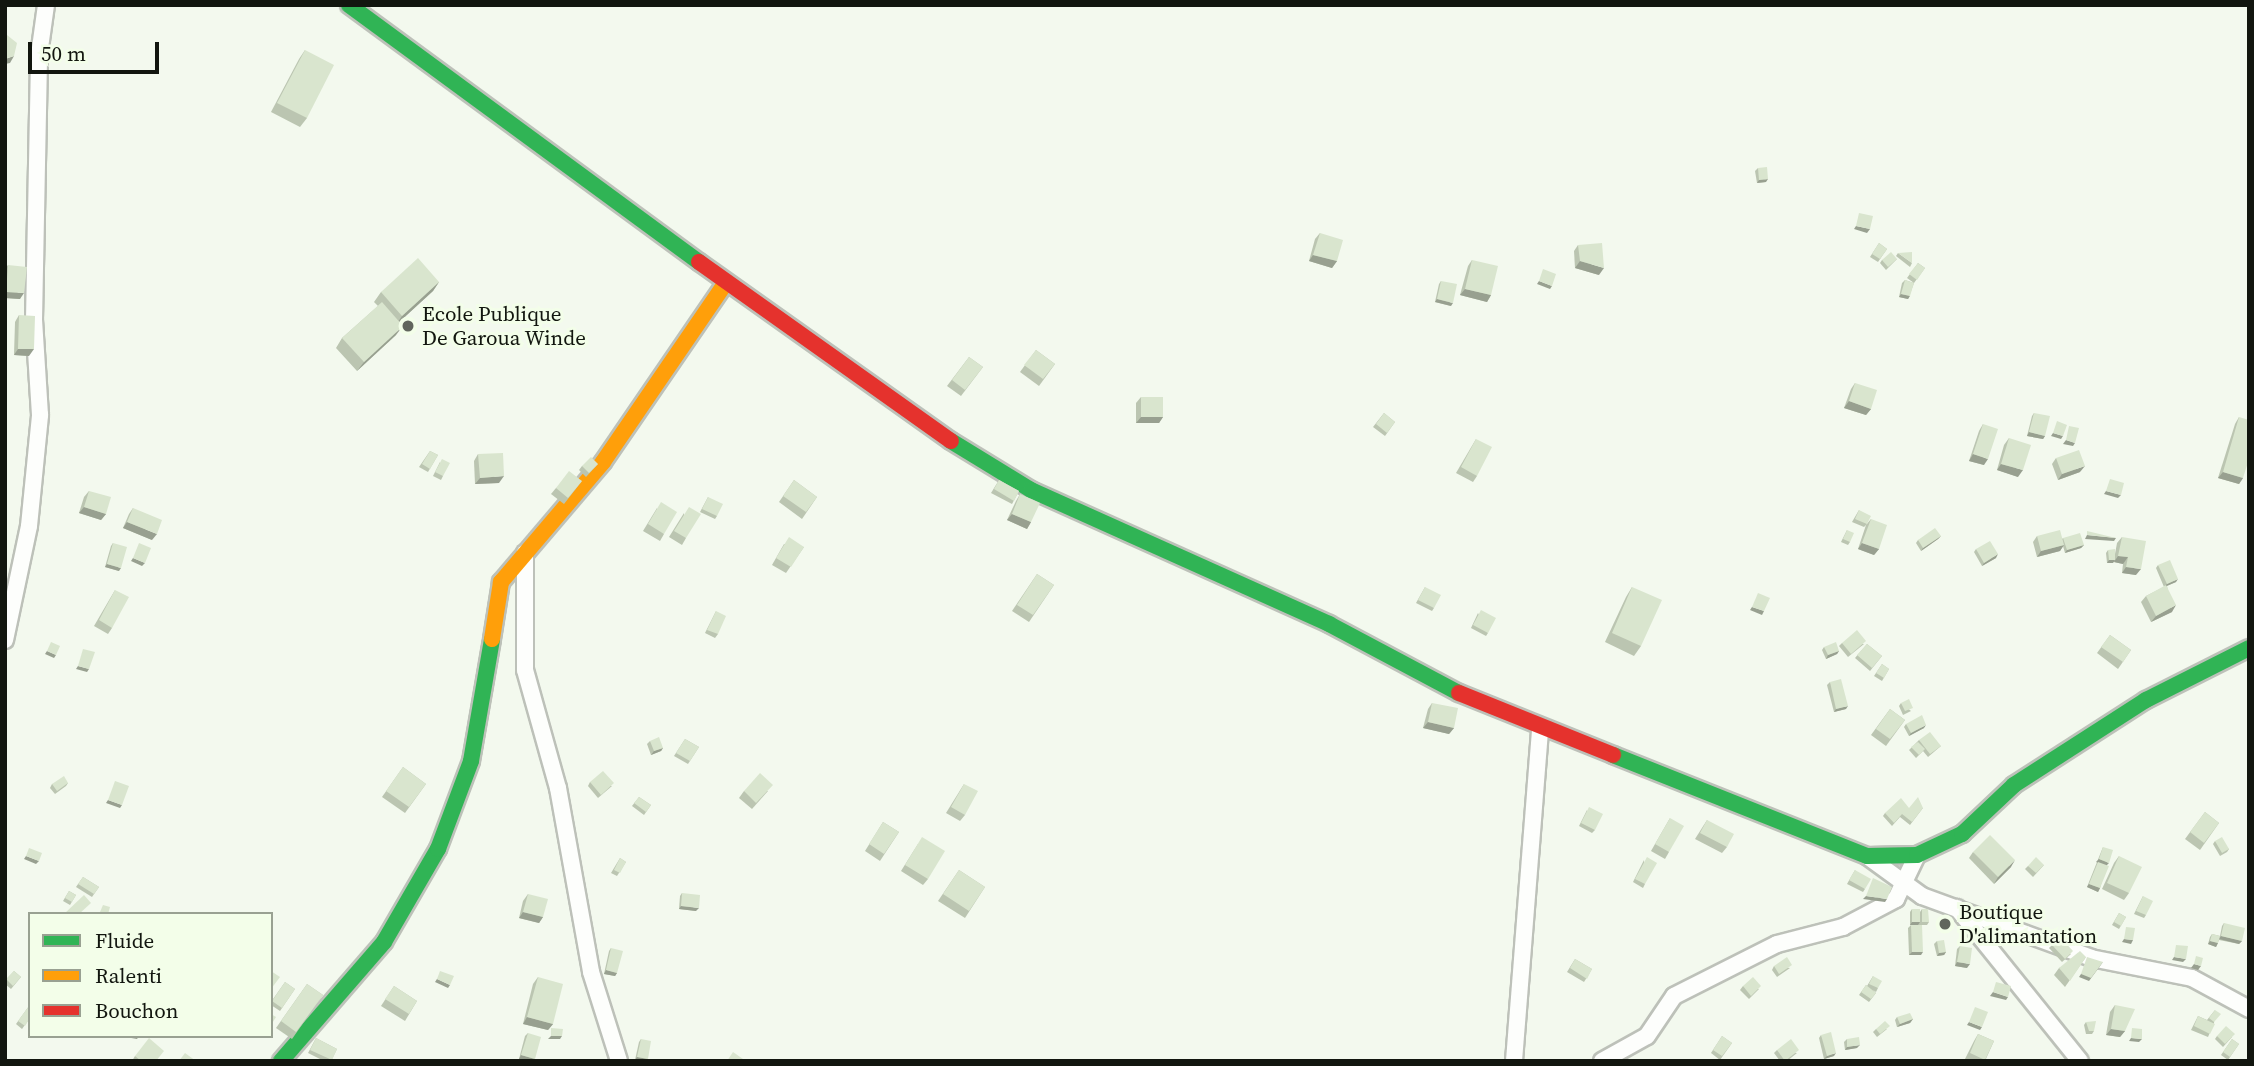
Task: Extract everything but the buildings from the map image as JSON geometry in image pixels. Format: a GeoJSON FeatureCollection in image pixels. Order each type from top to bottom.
{"type":"FeatureCollection","features":[{"type":"Feature","properties":{"kind":"street"},"geometry":{"type":"LineString","coordinates":[[5,640],[29,526],[40,415],[34,320],[38,55],[46,5]]}},
{"type":"Feature","properties":{"kind":"street"},"geometry":{"type":"LineString","coordinates":[[349,5],[724,285],[898,410],[1031,490],[1268,596],[1540,729],[1867,856],[1902,881],[1955,906],[2091,958],[2192,978],[2248,1007]]}},
{"type":"Feature","properties":{"kind":"street"},"geometry":{"type":"LineString","coordinates":[[281,1061],[414,899],[471,761],[501,582],[526,547],[603,461],[724,285]]}},
{"type":"Feature","properties":{"kind":"street"},"geometry":{"type":"LineString","coordinates":[[526,547],[525,670],[558,788],[591,972],[619,1061]]}},
{"type":"Feature","properties":{"kind":"street"},"geometry":{"type":"LineString","coordinates":[[1867,856],[1917,855],[1962,834],[2014,785],[2146,700],[2249,648]]}},
{"type":"Feature","properties":{"kind":"street"},"geometry":{"type":"LineString","coordinates":[[1514,1061],[1540,729]]}},
{"type":"Feature","properties":{"kind":"street"},"geometry":{"type":"LineString","coordinates":[[1602,1061],[1647,1036],[1674,996],[1777,944],[1843,927],[1896,899],[1902,881],[1917,855]]}},
{"type":"Feature","properties":{"kind":"street"},"geometry":{"type":"LineString","coordinates":[[1955,906],[2080,1061]]}},
{"type":"Feature","properties":{"kind":"traffic: fast"},"geometry":{"type":"LineString","coordinates":[[349,5],[699,262]]}},
{"type":"Feature","properties":{"kind":"traffic: fast"},"geometry":{"type":"LineString","coordinates":[[951,441],[1031,490],[1329,624],[1459,693]]}},
{"type":"Feature","properties":{"kind":"traffic: fast"},"geometry":{"type":"LineString","coordinates":[[281,1061],[384,942],[438,849],[471,761],[492,639]]}},
{"type":"Feature","properties":{"kind":"traffic: fast"},"geometry":{"type":"LineString","coordinates":[[1613,755],[1867,856],[1917,855],[1962,834],[2014,785],[2146,700],[2249,648]]}},
{"type":"Feature","properties":{"kind":"traffic: slow"},"geometry":{"type":"LineString","coordinates":[[492,639],[501,582],[603,462],[724,285]]}},
{"type":"Feature","properties":{"kind":"traffic: jam"},"geometry":{"type":"LineString","coordinates":[[699,262],[951,441]]}},
{"type":"Feature","properties":{"kind":"traffic: jam"},"geometry":{"type":"LineString","coordinates":[[1459,693],[1613,755]]}},
{"type":"Feature","properties":{"kind":"place","name":"Ecole Publique De Garoua Winde"},"geometry":{"type":"Point","coordinates":[408,326]}},
{"type":"Feature","properties":{"kind":"place","name":"Boutique D'alimantation"},"geometry":{"type":"Point","coordinates":[1945,924]}}]}
